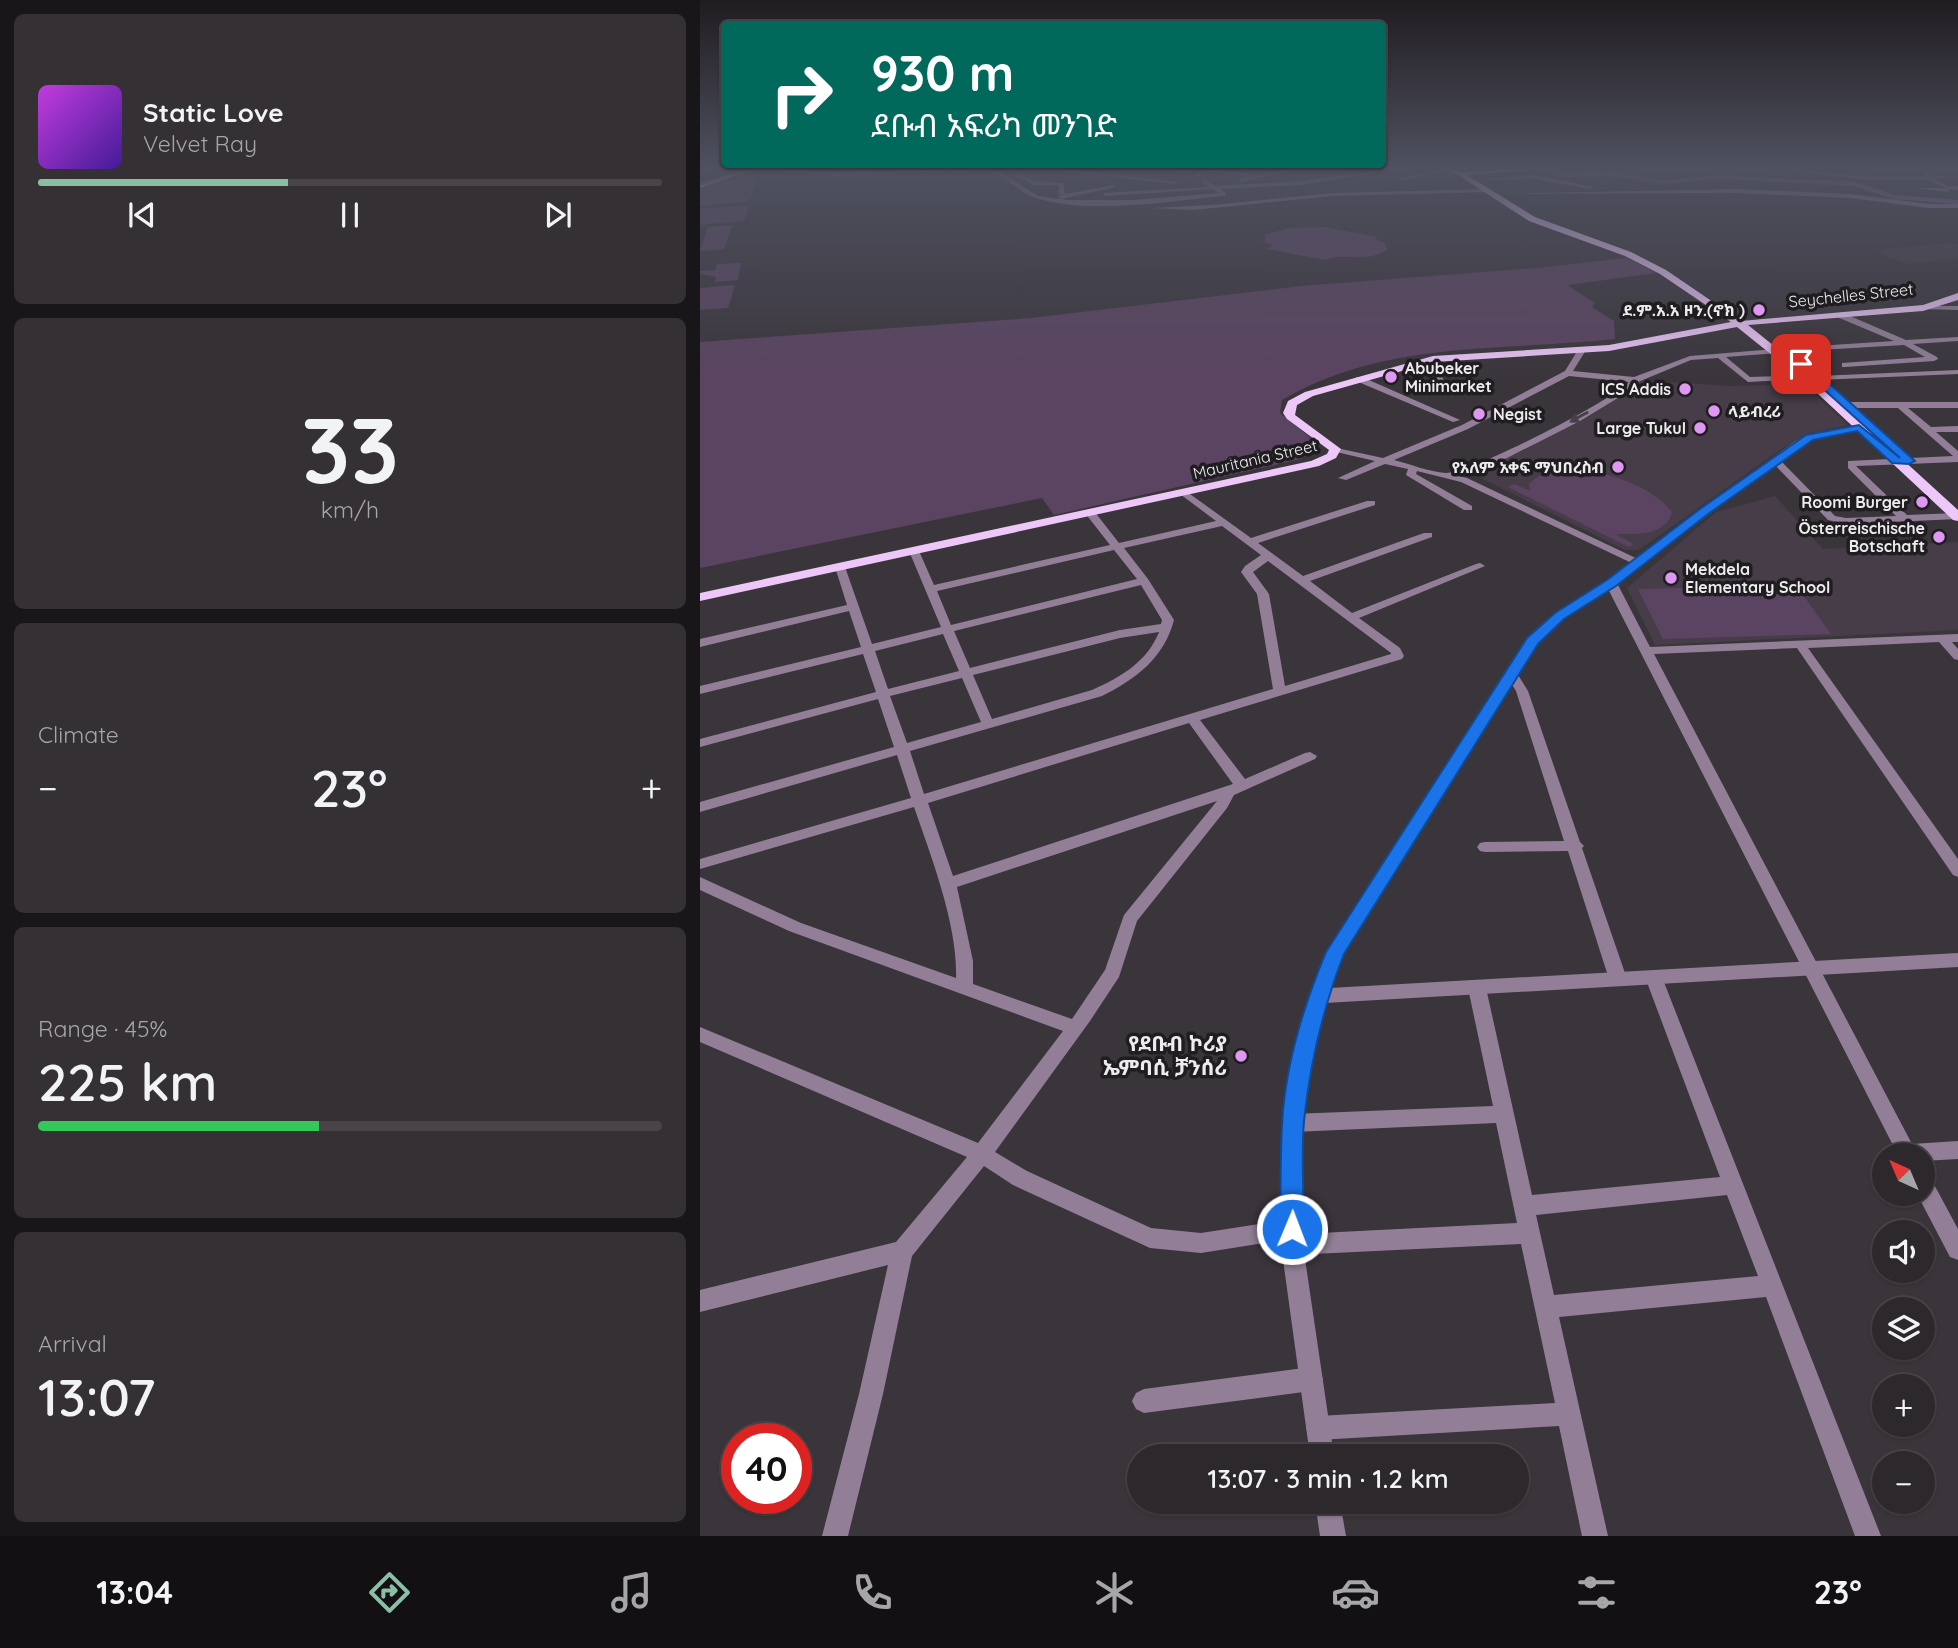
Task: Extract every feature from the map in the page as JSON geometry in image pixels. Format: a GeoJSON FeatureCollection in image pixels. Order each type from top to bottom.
{"type":"FeatureCollection","features":[{"type":"Feature","properties":{"kind":"main road"},"geometry":{"type":"LineString","coordinates":[[1586,238],[1646,262],[1741,322],[1848,405],[1958,502]]}},
{"type":"Feature","properties":{"kind":"main road","name":"Seychelles Street"},"geometry":{"type":"LineString","coordinates":[[1741,322],[1903,306],[1941,295],[1958,286]]}},
{"type":"Feature","properties":{"kind":"main road","name":"Seychelles Street"},"geometry":{"type":"LineString","coordinates":[[1741,322],[1923,308],[1958,296]]}},
{"type":"Feature","properties":{"kind":"main road","name":"Mauritania Street"},"geometry":{"type":"LineString","coordinates":[[700,597],[1315,464],[1332,456],[1335,449],[1292,417],[1289,408],[1309,394],[1408,365],[1433,359],[1582,350],[1650,341],[1741,322]]}},
{"type":"Feature","properties":{"kind":"main road"},"geometry":{"type":"LineString","coordinates":[[1812,377],[1859,428],[1957,516]]}},
{"type":"Feature","properties":{"kind":"street"},"geometry":{"type":"LineString","coordinates":[[1923,308],[1958,308]]}},
{"type":"Feature","properties":{"kind":"street"},"geometry":{"type":"LineString","coordinates":[[1840,315],[1906,343],[1934,359],[1845,365]]}},
{"type":"Feature","properties":{"kind":"street"},"geometry":{"type":"LineString","coordinates":[[1449,476],[1504,456],[1577,419],[1628,388],[1635,380],[1690,358],[1955,341]]}},
{"type":"Feature","properties":{"kind":"street"},"geometry":{"type":"LineString","coordinates":[[1821,349],[1861,377]]}},
{"type":"Feature","properties":{"kind":"street"},"geometry":{"type":"LineString","coordinates":[[1343,478],[1465,427],[1568,373],[1582,350]]}},
{"type":"Feature","properties":{"kind":"street"},"geometry":{"type":"LineString","coordinates":[[1719,355],[1744,379],[1761,381],[1958,371]]}},
{"type":"Feature","properties":{"kind":"street"},"geometry":{"type":"LineString","coordinates":[[1408,365],[1437,376],[1441,382]]}},
{"type":"Feature","properties":{"kind":"street"},"geometry":{"type":"LineString","coordinates":[[1948,365],[1958,371]]}},
{"type":"Feature","properties":{"kind":"street"},"geometry":{"type":"LineString","coordinates":[[1568,373],[1635,380]]}},
{"type":"Feature","properties":{"kind":"street"},"geometry":{"type":"LineString","coordinates":[[1360,379],[1456,420]]}},
{"type":"Feature","properties":{"kind":"street"},"geometry":{"type":"LineString","coordinates":[[1848,405],[1958,405]]}},
{"type":"Feature","properties":{"kind":"street"},"geometry":{"type":"LineString","coordinates":[[1902,406],[1958,457]]}},
{"type":"Feature","properties":{"kind":"street"},"geometry":{"type":"LineString","coordinates":[[1320,1444],[1292,1237],[1293,1123],[1305,1043],[1318,996],[1335,952],[1532,641],[1560,616],[1611,583],[1704,511],[1810,438],[1859,428]]}},
{"type":"Feature","properties":{"kind":"street"},"geometry":{"type":"LineString","coordinates":[[1929,430],[1958,429]]}},
{"type":"Feature","properties":{"kind":"street"},"geometry":{"type":"LineString","coordinates":[[1335,449],[1449,476],[1479,486],[1638,563]]}},
{"type":"Feature","properties":{"kind":"street"},"geometry":{"type":"LineString","coordinates":[[1903,517],[1851,466],[1853,462],[1958,457]]}},
{"type":"Feature","properties":{"kind":"street"},"geometry":{"type":"LineString","coordinates":[[1776,461],[1832,518],[1846,521],[1957,516]]}},
{"type":"Feature","properties":{"kind":"street"},"geometry":{"type":"LineString","coordinates":[[1413,467],[1411,475],[1468,508]]}},
{"type":"Feature","properties":{"kind":"street"},"geometry":{"type":"LineString","coordinates":[[700,864],[1398,656],[1396,651],[1352,617],[1221,523],[1183,492]]}},
{"type":"Feature","properties":{"kind":"street"},"geometry":{"type":"LineString","coordinates":[[1250,542],[1371,503]]}},
{"type":"Feature","properties":{"kind":"street"},"geometry":{"type":"LineString","coordinates":[[700,807],[1097,693],[1122,682],[1139,670],[1155,653],[1168,620],[1144,581],[1090,513]]}},
{"type":"Feature","properties":{"kind":"street"},"geometry":{"type":"LineString","coordinates":[[930,589],[1221,523]]}},
{"type":"Feature","properties":{"kind":"street"},"geometry":{"type":"LineString","coordinates":[[1303,580],[1428,535]]}},
{"type":"Feature","properties":{"kind":"street"},"geometry":{"type":"LineString","coordinates":[[914,551],[988,724]]}},
{"type":"Feature","properties":{"kind":"street"},"geometry":{"type":"LineString","coordinates":[[1269,555],[1247,572],[1263,594],[1280,693]]}},
{"type":"Feature","properties":{"kind":"street"},"geometry":{"type":"LineString","coordinates":[[1352,617],[1480,566]]}},
{"type":"Feature","properties":{"kind":"street"},"geometry":{"type":"LineString","coordinates":[[840,567],[948,884],[965,961],[964,988]]}},
{"type":"Feature","properties":{"kind":"street"},"geometry":{"type":"LineString","coordinates":[[700,690],[1144,581]]}},
{"type":"Feature","properties":{"kind":"street"},"geometry":{"type":"LineString","coordinates":[[1611,583],[1902,1143]]}},
{"type":"Feature","properties":{"kind":"street"},"geometry":{"type":"LineString","coordinates":[[700,643],[853,607]]}},
{"type":"Feature","properties":{"kind":"street"},"geometry":{"type":"LineString","coordinates":[[700,743],[1120,634],[1167,627]]}},
{"type":"Feature","properties":{"kind":"street"},"geometry":{"type":"LineString","coordinates":[[1647,651],[1958,638]]}},
{"type":"Feature","properties":{"kind":"street"},"geometry":{"type":"LineString","coordinates":[[1943,639],[1958,656]]}},
{"type":"Feature","properties":{"kind":"street"},"geometry":{"type":"LineString","coordinates":[[1801,646],[1957,867]]}},
{"type":"Feature","properties":{"kind":"street"},"geometry":{"type":"LineString","coordinates":[[1511,673],[1522,691],[1576,846],[1618,979]]}},
{"type":"Feature","properties":{"kind":"street"},"geometry":{"type":"LineString","coordinates":[[1193,719],[1235,789]]}},
{"type":"Feature","properties":{"kind":"street"},"geometry":{"type":"LineString","coordinates":[[948,884],[1235,789],[1310,756]]}},
{"type":"Feature","properties":{"kind":"street"},"geometry":{"type":"LineString","coordinates":[[835,1536],[871,1394],[902,1251],[982,1154],[1113,972],[1130,919],[1235,789]]}},
{"type":"Feature","properties":{"kind":"street"},"geometry":{"type":"LineString","coordinates":[[1485,847],[1576,846]]}},
{"type":"Feature","properties":{"kind":"street"},"geometry":{"type":"LineString","coordinates":[[700,883],[795,927],[1074,1027]]}},
{"type":"Feature","properties":{"kind":"street"},"geometry":{"type":"LineString","coordinates":[[1318,996],[1958,960]]}},
{"type":"Feature","properties":{"kind":"street"},"geometry":{"type":"LineString","coordinates":[[1654,977],[1868,1536]]}},
{"type":"Feature","properties":{"kind":"street"},"geometry":{"type":"LineString","coordinates":[[1477,988],[1595,1536]]}},
{"type":"Feature","properties":{"kind":"street"},"geometry":{"type":"LineString","coordinates":[[700,1034],[982,1154],[1020,1178],[1150,1238],[1201,1243],[1292,1237],[1530,1233]]}},
{"type":"Feature","properties":{"kind":"street"},"geometry":{"type":"LineString","coordinates":[[1293,1123],[1505,1114]]}},
{"type":"Feature","properties":{"kind":"street"},"geometry":{"type":"LineString","coordinates":[[1936,1152],[1958,1150]]}},
{"type":"Feature","properties":{"kind":"street"},"geometry":{"type":"LineString","coordinates":[[1524,1206],[1734,1185]]}},
{"type":"Feature","properties":{"kind":"street"},"geometry":{"type":"LineString","coordinates":[[1935,1206],[1958,1250]]}},
{"type":"Feature","properties":{"kind":"street"},"geometry":{"type":"LineString","coordinates":[[700,1301],[902,1251]]}},
{"type":"Feature","properties":{"kind":"street"},"geometry":{"type":"LineString","coordinates":[[1546,1307],[1772,1286]]}},
{"type":"Feature","properties":{"kind":"street"},"geometry":{"type":"LineString","coordinates":[[1144,1401],[1311,1379]]}},
{"type":"Feature","properties":{"kind":"street"},"geometry":{"type":"LineString","coordinates":[[1318,1428],[1569,1414]]}},
{"type":"Feature","properties":{"kind":"street"},"geometry":{"type":"LineString","coordinates":[[1330,1514],[1333,1536]]}},
{"type":"Feature","properties":{"kind":"shaded area"},"geometry":{"type":"Polygon","coordinates":[[[704,238],[728,238],[724,249],[700,251],[704,238]]]}},
{"type":"Feature","properties":{"kind":"shaded area"},"geometry":{"type":"Polygon","coordinates":[[[1265,238],[1377,238],[1374,239],[1383,242],[1388,249],[1373,256],[1325,260],[1267,249],[1274,245],[1261,242],[1265,241],[1265,238]]]}},
{"type":"Feature","properties":{"kind":"shaded area"},"geometry":{"type":"Polygon","coordinates":[[[1952,243],[1958,245],[1958,259],[1905,264],[1874,250],[1952,243]]]}},
{"type":"Feature","properties":{"kind":"shaded area"},"geometry":{"type":"Polygon","coordinates":[[[1627,258],[1656,273],[1567,285],[1595,303],[1592,307],[1614,321],[1615,339],[1402,357],[1321,381],[1282,400],[1280,413],[1318,444],[1317,448],[1301,459],[1054,515],[1042,498],[700,568],[700,342],[1031,318],[1301,286],[1537,268],[1627,258]]]}},
{"type":"Feature","properties":{"kind":"shaded area"},"geometry":{"type":"Polygon","coordinates":[[[741,263],[738,280],[715,282],[716,277],[700,274],[700,271],[715,270],[717,264],[741,263]]]}},
{"type":"Feature","properties":{"kind":"shaded area"},"geometry":{"type":"Polygon","coordinates":[[[735,285],[728,308],[700,310],[700,288],[735,285]]]}},
{"type":"Feature","properties":{"kind":"shaded area","name":"የአለም አቀፍ ማህበረስብ"},"geometry":{"type":"Polygon","coordinates":[[[1638,380],[1730,386],[1804,384],[1848,425],[1806,434],[1784,447],[1639,550],[1625,550],[1467,471],[1525,450],[1632,389],[1638,380]]]}},
{"type":"Feature","properties":{"kind":"shaded area"},"geometry":{"type":"Polygon","coordinates":[[[1573,468],[1599,472],[1627,481],[1653,495],[1672,512],[1663,526],[1656,530],[1615,534],[1634,544],[1629,547],[1508,487],[1515,484],[1530,491],[1529,484],[1538,477],[1555,470],[1573,468]]]}},
{"type":"Feature","properties":{"kind":"shaded area"},"geometry":{"type":"Polygon","coordinates":[[[1775,496],[1823,549],[1958,542],[1958,630],[1655,645],[1627,588],[1716,512],[1775,496]]]}},
{"type":"Feature","properties":{"kind":"shaded area"},"geometry":{"type":"Polygon","coordinates":[[[1796,585],[1831,634],[1663,639],[1638,589],[1796,585]]]}},
{"type":"Feature","properties":{"kind":"place","name":"ደ.ም.አ.አ ዞን.(ኖክ )"},"geometry":{"type":"Point","coordinates":[1759,310]}},
{"type":"Feature","properties":{"kind":"place","name":"Abubeker Minimarket"},"geometry":{"type":"Point","coordinates":[1391,377]}},
{"type":"Feature","properties":{"kind":"place","name":"ICS Addis"},"geometry":{"type":"Point","coordinates":[1685,389]}},
{"type":"Feature","properties":{"kind":"place","name":"ላይብረሪ"},"geometry":{"type":"Point","coordinates":[1714,411]}},
{"type":"Feature","properties":{"kind":"place","name":"Negist"},"geometry":{"type":"Point","coordinates":[1479,414]}},
{"type":"Feature","properties":{"kind":"place","name":"Large Tukul"},"geometry":{"type":"Point","coordinates":[1700,428]}},
{"type":"Feature","properties":{"kind":"place","name":"የአለም አቀፍ ማህበረስብ"},"geometry":{"type":"Point","coordinates":[1618,467]}},
{"type":"Feature","properties":{"kind":"place","name":"Roomi Burger"},"geometry":{"type":"Point","coordinates":[1922,502]}},
{"type":"Feature","properties":{"kind":"place","name":"Österreischische Botschaft"},"geometry":{"type":"Point","coordinates":[1939,537]}},
{"type":"Feature","properties":{"kind":"place","name":"Mekdela Elementary School"},"geometry":{"type":"Point","coordinates":[1671,578]}},
{"type":"Feature","properties":{"kind":"place","name":"የደቡብ ኮሪያ ኤምባሲ ቻንሰሪ"},"geometry":{"type":"Point","coordinates":[1241,1056]}},
{"type":"Feature","properties":{"kind":"route"},"geometry":{"type":"LineString","coordinates":[[1292,1229],[1293,1123],[1305,1043],[1318,996],[1335,952],[1532,641],[1560,616],[1611,583],[1798,443],[1824,434],[1859,428],[1895,461],[1909,461],[1801,364]]}}]}
